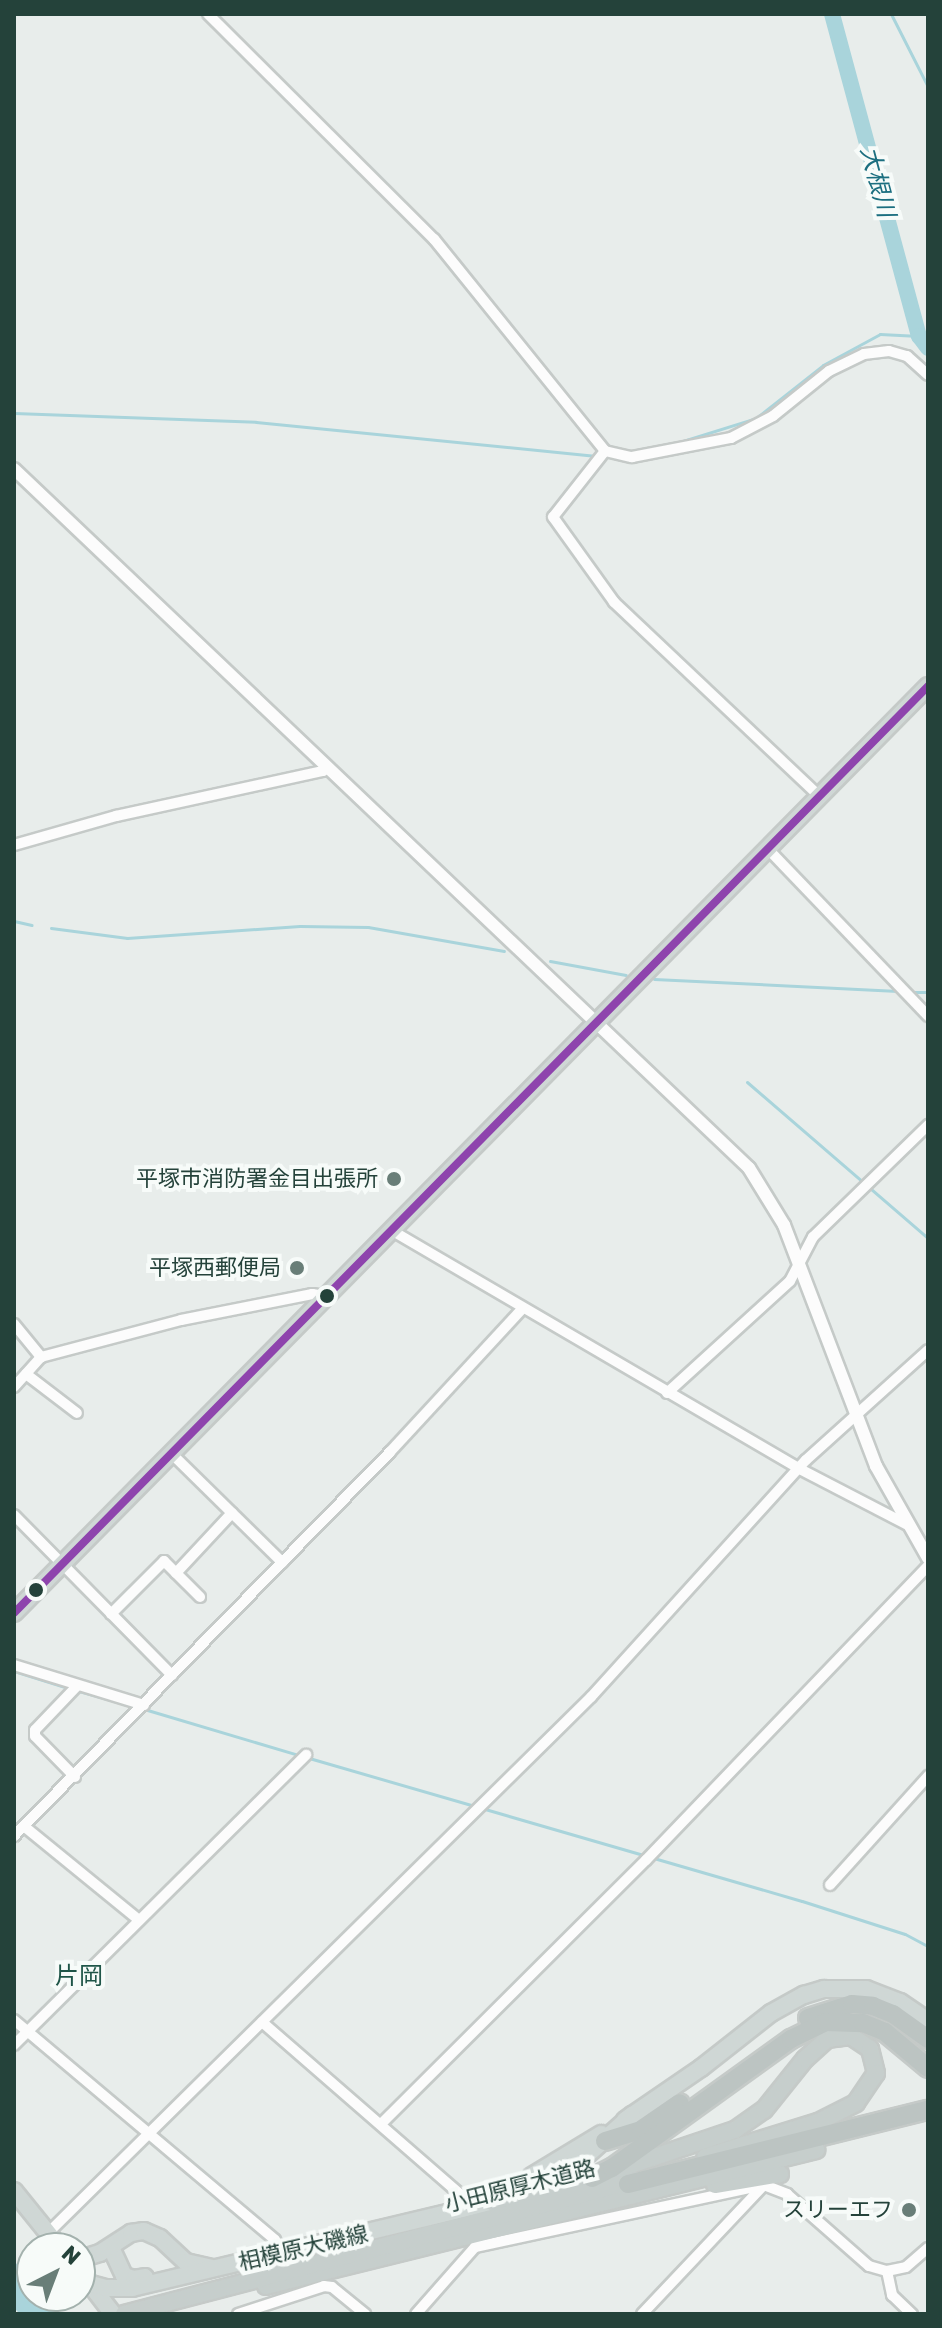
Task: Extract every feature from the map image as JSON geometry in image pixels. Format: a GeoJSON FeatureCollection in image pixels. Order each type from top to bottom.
{"type":"FeatureCollection","features":[{"type":"Feature","properties":{"kind":"highway"},"geometry":{"type":"LineString","coordinates":[[605,2141],[641,2130],[784,2033],[835,2007],[852,2004],[873,2006],[893,2014],[928,2039]]}},
{"type":"Feature","properties":{"kind":"highway"},"geometry":{"type":"LineString","coordinates":[[592,2178],[612,2168],[791,2039],[826,2022],[863,2023],[885,2032],[926,2066]]}},
{"type":"Feature","properties":{"kind":"highway"},"geometry":{"type":"LineString","coordinates":[[492,2202],[592,2178],[735,2130],[764,2110],[805,2059],[827,2039],[851,2036],[870,2049],[876,2061],[872,2082],[856,2103],[838,2114],[629,2190]]}},
{"type":"Feature","properties":{"kind":"highway","name":"小田原厚木道路"},"geometry":{"type":"LineString","coordinates":[[164,2314],[928,2110]]}},
{"type":"Feature","properties":{"kind":"highway","name":"小田原厚木道路"},"geometry":{"type":"LineString","coordinates":[[128,2313],[629,2190],[928,2123]]}},
{"type":"Feature","properties":{"kind":"highway"},"geometry":{"type":"LineString","coordinates":[[629,2190],[780,2174]]}},
{"type":"Feature","properties":{"kind":"main road"},"geometry":{"type":"LineString","coordinates":[[14,1613],[928,686]]}},
{"type":"Feature","properties":{"kind":"main road","name":"相模原大磯線"},"geometry":{"type":"LineString","coordinates":[[474,2206],[524,2180],[632,2115],[701,2068],[771,2013],[804,1995],[824,1989],[866,1989],[900,2002],[927,2018]]}},
{"type":"Feature","properties":{"kind":"main road","name":"相模原大磯線"},"geometry":{"type":"LineString","coordinates":[[96,2285],[132,2288],[492,2202],[577,2164],[632,2115]]}},
{"type":"Feature","properties":{"kind":"main road"},"geometry":{"type":"LineString","coordinates":[[524,2180],[605,2141]]}},
{"type":"Feature","properties":{"kind":"main road"},"geometry":{"type":"LineString","coordinates":[[14,2191],[47,2232]]}},
{"type":"Feature","properties":{"kind":"main road"},"geometry":{"type":"LineString","coordinates":[[96,2254],[144,2231],[160,2238],[186,2262],[216,2269]]}},
{"type":"Feature","properties":{"kind":"main road"},"geometry":{"type":"LineString","coordinates":[[116,2246],[117,2267],[128,2279],[171,2273],[186,2276]]}},
{"type":"Feature","properties":{"kind":"main road"},"geometry":{"type":"LineString","coordinates":[[96,2280],[116,2246]]}},
{"type":"Feature","properties":{"kind":"main road"},"geometry":{"type":"LineString","coordinates":[[113,2314],[119,2298],[132,2288]]}},
{"type":"Feature","properties":{"kind":"main road"},"geometry":{"type":"LineString","coordinates":[[96,2289],[113,2314]]}},
{"type":"Feature","properties":{"kind":"street"},"geometry":{"type":"LineString","coordinates":[[208,14],[434,239],[605,451],[632,457],[731,438],[773,416],[829,371],[864,354],[889,351],[907,356],[928,375]]}},
{"type":"Feature","properties":{"kind":"street"},"geometry":{"type":"LineString","coordinates":[[605,451],[553,517],[614,602],[819,796]]}},
{"type":"Feature","properties":{"kind":"street"},"geometry":{"type":"LineString","coordinates":[[14,469],[749,1168],[784,1225],[876,1466],[906,1524],[928,1558]]}},
{"type":"Feature","properties":{"kind":"street"},"geometry":{"type":"LineString","coordinates":[[14,845],[116,816],[323,771],[327,766]]}},
{"type":"Feature","properties":{"kind":"street"},"geometry":{"type":"LineString","coordinates":[[767,848],[928,1016]]}},
{"type":"Feature","properties":{"kind":"street"},"geometry":{"type":"LineString","coordinates":[[667,1393],[790,1281],[813,1237],[928,1125]]}},
{"type":"Feature","properties":{"kind":"street"},"geometry":{"type":"LineString","coordinates":[[391,1230],[798,1468],[906,1524]]}},
{"type":"Feature","properties":{"kind":"street"},"geometry":{"type":"LineString","coordinates":[[14,1387],[41,1357],[181,1320],[312,1294],[326,1296]]}},
{"type":"Feature","properties":{"kind":"street"},"geometry":{"type":"LineString","coordinates":[[14,1836],[75,1777],[523,1308]]}},
{"type":"Feature","properties":{"kind":"street"},"geometry":{"type":"LineString","coordinates":[[14,1324],[41,1357]]}},
{"type":"Feature","properties":{"kind":"street"},"geometry":{"type":"LineString","coordinates":[[49,2232],[591,1697],[798,1468],[928,1350]]}},
{"type":"Feature","properties":{"kind":"street"},"geometry":{"type":"LineString","coordinates":[[26,1374],[77,1413]]}},
{"type":"Feature","properties":{"kind":"street"},"geometry":{"type":"LineString","coordinates":[[171,1453],[282,1562]]}},
{"type":"Feature","properties":{"kind":"street"},"geometry":{"type":"LineString","coordinates":[[176,1573],[232,1513]]}},
{"type":"Feature","properties":{"kind":"street"},"geometry":{"type":"LineString","coordinates":[[14,1515],[172,1675]]}},
{"type":"Feature","properties":{"kind":"street"},"geometry":{"type":"LineString","coordinates":[[111,1614],[164,1561],[200,1597]]}},
{"type":"Feature","properties":{"kind":"street"},"geometry":{"type":"LineString","coordinates":[[381,2124],[646,1860],[928,1566]]}},
{"type":"Feature","properties":{"kind":"street"},"geometry":{"type":"LineString","coordinates":[[14,1665],[75,1690],[140,1709]]}},
{"type":"Feature","properties":{"kind":"street"},"geometry":{"type":"LineString","coordinates":[[75,1690],[35,1730],[35,1736],[75,1777]]}},
{"type":"Feature","properties":{"kind":"street"},"geometry":{"type":"LineString","coordinates":[[14,2045],[304,1757]]}},
{"type":"Feature","properties":{"kind":"street"},"geometry":{"type":"LineString","coordinates":[[830,1885],[928,1776]]}},
{"type":"Feature","properties":{"kind":"street"},"geometry":{"type":"LineString","coordinates":[[25,1827],[139,1920]]}},
{"type":"Feature","properties":{"kind":"street"},"geometry":{"type":"LineString","coordinates":[[14,2020],[275,2240],[281,2252]]}},
{"type":"Feature","properties":{"kind":"street"},"geometry":{"type":"LineString","coordinates":[[262,2022],[474,2206]]}},
{"type":"Feature","properties":{"kind":"street"},"geometry":{"type":"LineString","coordinates":[[642,2314],[764,2185]]}},
{"type":"Feature","properties":{"kind":"street"},"geometry":{"type":"LineString","coordinates":[[416,2314],[475,2247],[764,2185],[787,2194],[858,2259],[887,2271],[906,2267],[928,2248]]}},
{"type":"Feature","properties":{"kind":"street"},"geometry":{"type":"LineString","coordinates":[[887,2271],[892,2295],[912,2314]]}},
{"type":"Feature","properties":{"kind":"street"},"geometry":{"type":"LineString","coordinates":[[238,2314],[324,2286],[332,2287],[365,2314]]}},
{"type":"Feature","properties":{"kind":"water"},"geometry":{"type":"Polygon","coordinates":[[[14,2261],[16,2310],[14,2308],[14,2261]]]}},
{"type":"Feature","properties":{"kind":"water"},"geometry":{"type":"Polygon","coordinates":[[[18,2312],[60,2314],[20,2314],[18,2312]]]}},
{"type":"Feature","properties":{"kind":"waterway","name":"大根川"},"geometry":{"type":"LineString","coordinates":[[832,14],[919,336],[928,348]]}},
{"type":"Feature","properties":{"kind":"waterway"},"geometry":{"type":"LineString","coordinates":[[891,14],[928,87]]}},
{"type":"Feature","properties":{"kind":"waterway"},"geometry":{"type":"LineString","coordinates":[[670,445],[756,418],[823,365],[880,334],[919,336]]}},
{"type":"Feature","properties":{"kind":"waterway"},"geometry":{"type":"LineString","coordinates":[[14,413],[256,422],[596,456]]}},
{"type":"Feature","properties":{"kind":"waterway"},"geometry":{"type":"LineString","coordinates":[[631,452],[647,449]]}},
{"type":"Feature","properties":{"kind":"waterway"},"geometry":{"type":"LineString","coordinates":[[14,921],[32,925]]}},
{"type":"Feature","properties":{"kind":"waterway"},"geometry":{"type":"LineString","coordinates":[[51,928],[127,938],[300,926],[368,927],[504,951]]}},
{"type":"Feature","properties":{"kind":"waterway"},"geometry":{"type":"LineString","coordinates":[[550,961],[626,975]]}},
{"type":"Feature","properties":{"kind":"waterway"},"geometry":{"type":"LineString","coordinates":[[654,979],[898,991]]}},
{"type":"Feature","properties":{"kind":"waterway"},"geometry":{"type":"LineString","coordinates":[[910,992],[928,992]]}},
{"type":"Feature","properties":{"kind":"waterway"},"geometry":{"type":"LineString","coordinates":[[747,1082],[928,1238]]}},
{"type":"Feature","properties":{"kind":"waterway"},"geometry":{"type":"LineString","coordinates":[[14,1671],[71,1689]]}},
{"type":"Feature","properties":{"kind":"waterway"},"geometry":{"type":"LineString","coordinates":[[79,1691],[110,1700]]}},
{"type":"Feature","properties":{"kind":"waterway"},"geometry":{"type":"LineString","coordinates":[[144,1709],[302,1756]]}},
{"type":"Feature","properties":{"kind":"waterway"},"geometry":{"type":"LineString","coordinates":[[309,1758],[802,1901],[905,1934],[928,1946]]}},
{"type":"Feature","properties":{"kind":"transit line"},"geometry":{"type":"LineString","coordinates":[[14,1613],[928,686]]}},
{"type":"Feature","properties":{"kind":"place","name":"平塚市消防署金目出張所"},"geometry":{"type":"Point","coordinates":[394,1179]}},
{"type":"Feature","properties":{"kind":"place","name":"平塚西郵便局"},"geometry":{"type":"Point","coordinates":[297,1268]}},
{"type":"Feature","properties":{"kind":"place","name":"スリーエフ"},"geometry":{"type":"Point","coordinates":[909,2210]}},
{"type":"Feature","properties":{"kind":"district","name":"片岡"},"geometry":{"type":"Point","coordinates":[79,1977]}}]}
